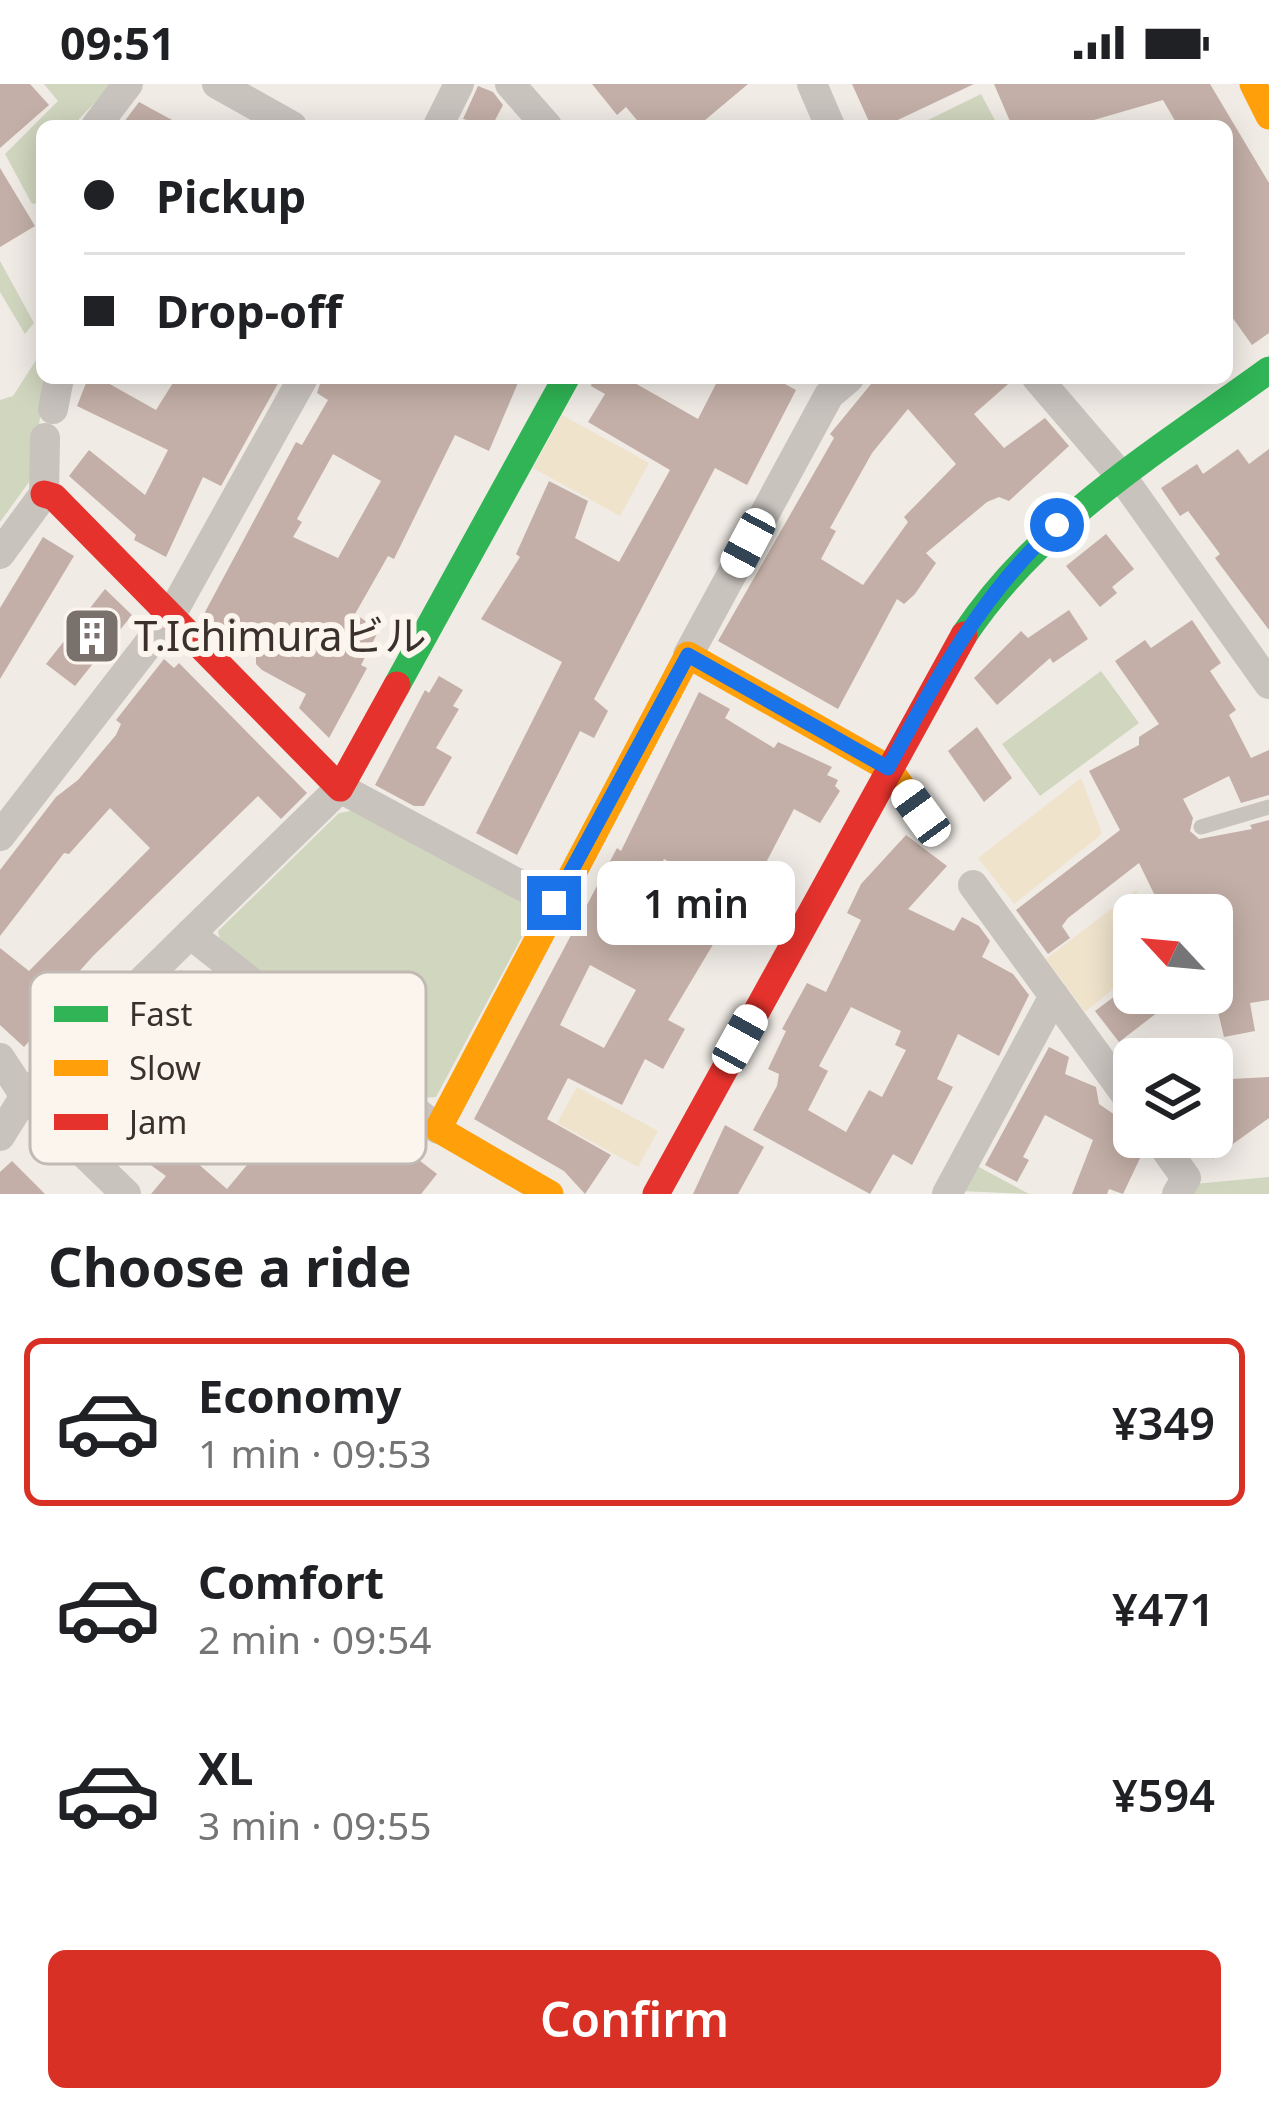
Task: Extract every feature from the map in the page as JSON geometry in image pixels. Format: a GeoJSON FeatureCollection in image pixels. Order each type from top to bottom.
{"type":"FeatureCollection","features":[{"type":"Feature","properties":{"kind":"street"},"geometry":{"type":"LineString","coordinates":[[101,120],[128,84]]}},
{"type":"Feature","properties":{"kind":"street"},"geometry":{"type":"LineString","coordinates":[[217,84],[281,120]]}},
{"type":"Feature","properties":{"kind":"street"},"geometry":{"type":"LineString","coordinates":[[441,120],[459,84]]}},
{"type":"Feature","properties":{"kind":"street"},"geometry":{"type":"LineString","coordinates":[[510,84],[542,120]]}},
{"type":"Feature","properties":{"kind":"street"},"geometry":{"type":"LineString","coordinates":[[812,84],[827,120]]}},
{"type":"Feature","properties":{"kind":"street"},"geometry":{"type":"LineString","coordinates":[[1253,84],[1269,116]]}},
{"type":"Feature","properties":{"kind":"street"},"geometry":{"type":"LineString","coordinates":[[656,1194],[939,673],[998,586],[1057,525],[1269,370]]}},
{"type":"Feature","properties":{"kind":"street"},"geometry":{"type":"LineString","coordinates":[[0,836],[171,615],[300,384]]}},
{"type":"Feature","properties":{"kind":"street"},"geometry":{"type":"LineString","coordinates":[[151,972],[340,788],[563,384]]}},
{"type":"Feature","properties":{"kind":"street"},"geometry":{"type":"LineString","coordinates":[[437,1129],[829,384]]}},
{"type":"Feature","properties":{"kind":"street"},"geometry":{"type":"LineString","coordinates":[[1042,384],[1121,476],[1269,684]]}},
{"type":"Feature","properties":{"kind":"street"},"geometry":{"type":"LineString","coordinates":[[0,554],[44,494],[52,408]]}},
{"type":"Feature","properties":{"kind":"street"},"geometry":{"type":"LineString","coordinates":[[44,494],[54,497],[340,788],[554,903]]}},
{"type":"Feature","properties":{"kind":"street"},"geometry":{"type":"LineString","coordinates":[[688,655],[888,768],[921,813]]}},
{"type":"Feature","properties":{"kind":"street"},"geometry":{"type":"LineString","coordinates":[[973,885],[1113,1077]]}},
{"type":"Feature","properties":{"kind":"street"},"geometry":{"type":"LineString","coordinates":[[190,934],[238,972]]}},
{"type":"Feature","properties":{"kind":"street"},"geometry":{"type":"LineString","coordinates":[[947,1194],[1054,996]]}},
{"type":"Feature","properties":{"kind":"street"},"geometry":{"type":"LineString","coordinates":[[0,1058],[30,1101]]}},
{"type":"Feature","properties":{"kind":"street"},"geometry":{"type":"LineString","coordinates":[[0,1136],[30,1091]]}},
{"type":"Feature","properties":{"kind":"street"},"geometry":{"type":"LineString","coordinates":[[426,1120],[550,1194]]}},
{"type":"Feature","properties":{"kind":"street"},"geometry":{"type":"LineString","coordinates":[[1172,1158],[1186,1178],[1178,1194]]}},
{"type":"Feature","properties":{"kind":"street"},"geometry":{"type":"LineString","coordinates":[[95,1164],[126,1194]]}},
{"type":"Feature","properties":{"kind":"lane"},"geometry":{"type":"LineString","coordinates":[[1201,826],[1269,807]]}},
{"type":"Feature","properties":{"kind":"green space"},"geometry":{"type":"Polygon","coordinates":[[[44,84],[113,84],[79,120],[39,120],[58,101],[44,84]]]}},
{"type":"Feature","properties":{"kind":"green space"},"geometry":{"type":"Polygon","coordinates":[[[981,94],[995,120],[928,120],[981,94]]]}},
{"type":"Feature","properties":{"kind":"green space"},"geometry":{"type":"Polygon","coordinates":[[[36,123],[36,203],[32,204],[5,154],[36,123]]]}},
{"type":"Feature","properties":{"kind":"green space"},"geometry":{"type":"Polygon","coordinates":[[[0,261],[34,323],[25,334],[0,292],[0,261]]]}},
{"type":"Feature","properties":{"kind":"green space"},"geometry":{"type":"Polygon","coordinates":[[[36,360],[36,384],[46,384],[29,482],[0,522],[0,400],[13,396],[36,360]]]}},
{"type":"Feature","properties":{"kind":"green space"},"geometry":{"type":"Polygon","coordinates":[[[1101,671],[1139,723],[1040,796],[1002,744],[1101,671]]]}},
{"type":"Feature","properties":{"kind":"green space"},"geometry":{"type":"Polygon","coordinates":[[[356,810],[522,901],[531,920],[436,1097],[426,1098],[426,972],[256,972],[221,945],[218,931],[339,813],[356,810]]]}},
{"type":"Feature","properties":{"kind":"green space"},"geometry":{"type":"Polygon","coordinates":[[[975,1165],[1029,1194],[960,1191],[975,1165]]]}},
{"type":"Feature","properties":{"kind":"green space"},"geometry":{"type":"Polygon","coordinates":[[[1269,1177],[1269,1194],[1190,1194],[1195,1184],[1269,1177]]]}},
{"type":"Feature","properties":{"kind":"sand"},"geometry":{"type":"Polygon","coordinates":[[[562,415],[649,463],[620,516],[533,468],[562,415]]]}},
{"type":"Feature","properties":{"kind":"sand"},"geometry":{"type":"Polygon","coordinates":[[[1081,778],[1102,834],[1014,904],[978,858],[1081,778]]]}},
{"type":"Feature","properties":{"kind":"sand"},"geometry":{"type":"Polygon","coordinates":[[[1113,908],[1113,989],[1085,1012],[1046,959],[1113,908]]]}},
{"type":"Feature","properties":{"kind":"sand"},"geometry":{"type":"Polygon","coordinates":[[[577,1087],[658,1131],[638,1167],[557,1123],[577,1087]]]}},
{"type":"Feature","properties":{"kind":"building"},"geometry":{"type":"Polygon","coordinates":[[[0,84],[30,84],[49,105],[0,148],[0,84]]]}},
{"type":"Feature","properties":{"kind":"building"},"geometry":{"type":"Polygon","coordinates":[[[592,84],[748,84],[705,120],[637,120],[626,107],[617,115],[592,84]]]}},
{"type":"Feature","properties":{"kind":"building"},"geometry":{"type":"Polygon","coordinates":[[[852,84],[974,84],[898,120],[868,120],[852,84]]]}},
{"type":"Feature","properties":{"kind":"building"},"geometry":{"type":"Polygon","coordinates":[[[994,84],[1210,84],[1231,120],[1175,120],[1163,100],[1094,120],[1009,120],[994,84]]]}},
{"type":"Feature","properties":{"kind":"building"},"geometry":{"type":"Polygon","coordinates":[[[478,86],[493,92],[503,105],[495,120],[463,119],[478,86]]]}},
{"type":"Feature","properties":{"kind":"building"},"geometry":{"type":"Polygon","coordinates":[[[139,102],[172,120],[126,120],[139,102]]]}},
{"type":"Feature","properties":{"kind":"building"},"geometry":{"type":"Polygon","coordinates":[[[1233,123],[1269,183],[1269,333],[1252,345],[1233,318],[1233,123]]]}},
{"type":"Feature","properties":{"kind":"building"},"geometry":{"type":"Polygon","coordinates":[[[0,168],[35,226],[0,247],[0,168]]]}},
{"type":"Feature","properties":{"kind":"building"},"geometry":{"type":"Polygon","coordinates":[[[86,384],[110,384],[156,410],[172,384],[278,384],[221,486],[203,477],[166,557],[134,540],[136,535],[69,476],[89,450],[145,495],[168,450],[77,406],[86,384]]]}},
{"type":"Feature","properties":{"kind":"building"},"geometry":{"type":"Polygon","coordinates":[[[320,384],[517,384],[489,451],[455,435],[394,559],[388,556],[355,614],[379,630],[361,665],[367,668],[329,738],[299,708],[306,694],[262,670],[256,664],[256,649],[226,634],[205,612],[296,442],[302,445],[328,400],[317,393],[320,384]],[[333,454],[297,519],[302,522],[293,537],[338,558],[381,481],[333,454]]]}},
{"type":"Feature","properties":{"kind":"building"},"geometry":{"type":"Polygon","coordinates":[[[637,384],[698,419],[716,384],[785,384],[796,390],[747,485],[715,468],[594,699],[608,711],[594,738],[580,731],[517,855],[476,833],[562,662],[481,619],[520,557],[516,554],[549,481],[588,501],[575,538],[619,562],[670,470],[588,422],[605,394],[591,386],[637,384]]]}},
{"type":"Feature","properties":{"kind":"building"},"geometry":{"type":"Polygon","coordinates":[[[871,384],[1008,384],[974,414],[1004,448],[1045,418],[1069,446],[1009,501],[999,497],[987,502],[926,553],[936,563],[915,594],[904,604],[897,599],[838,709],[718,641],[834,438],[830,434],[871,384]],[[908,409],[872,453],[830,528],[836,531],[821,559],[863,585],[908,522],[904,517],[956,464],[908,409]]]}},
{"type":"Feature","properties":{"kind":"building"},"geometry":{"type":"Polygon","coordinates":[[[1238,449],[1249,464],[1269,449],[1269,630],[1215,558],[1220,554],[1188,511],[1180,516],[1161,488],[1197,464],[1203,474],[1238,449]]]}},
{"type":"Feature","properties":{"kind":"building"},"geometry":{"type":"Polygon","coordinates":[[[1106,534],[1134,569],[1112,587],[1117,593],[1100,607],[1066,566],[1106,534]]]}},
{"type":"Feature","properties":{"kind":"building"},"geometry":{"type":"Polygon","coordinates":[[[43,537],[74,556],[0,679],[0,608],[43,537]]]}},
{"type":"Feature","properties":{"kind":"building","name":"T.Ichimuraビル"},"geometry":{"type":"Polygon","coordinates":[[[105,589],[132,615],[75,686],[46,664],[105,589]]]}},
{"type":"Feature","properties":{"kind":"building"},"geometry":{"type":"Polygon","coordinates":[[[1069,610],[1088,639],[1053,663],[1050,658],[997,705],[974,678],[1021,631],[1028,638],[1069,610]]]}},
{"type":"Feature","properties":{"kind":"building"},"geometry":{"type":"Polygon","coordinates":[[[1192,620],[1221,663],[1210,671],[1236,710],[1229,715],[1251,758],[1269,750],[1269,795],[1241,803],[1229,776],[1183,799],[1193,818],[1190,831],[1199,839],[1252,829],[1250,825],[1269,820],[1269,1000],[1250,1003],[1255,1031],[1224,1037],[1218,1014],[1233,1014],[1233,894],[1154,894],[1139,863],[1068,918],[1062,926],[1070,938],[1048,954],[1016,910],[1120,830],[1089,771],[1139,745],[1139,737],[1159,724],[1115,661],[1145,640],[1151,648],[1192,620]]]}},
{"type":"Feature","properties":{"kind":"building"},"geometry":{"type":"Polygon","coordinates":[[[164,659],[174,668],[179,663],[307,793],[281,819],[258,796],[79,972],[30,972],[30,1040],[24,1047],[0,1025],[0,948],[29,971],[150,848],[110,808],[69,854],[64,853],[0,936],[0,870],[56,797],[78,780],[116,735],[121,724],[116,720],[164,659]]]}},
{"type":"Feature","properties":{"kind":"building"},"geometry":{"type":"Polygon","coordinates":[[[439,676],[463,690],[453,706],[459,709],[436,748],[452,757],[424,806],[414,806],[375,785],[425,690],[429,693],[439,676]]]}},
{"type":"Feature","properties":{"kind":"building"},"geometry":{"type":"Polygon","coordinates":[[[699,692],[730,709],[725,718],[774,748],[778,742],[832,767],[827,775],[838,780],[835,786],[840,791],[820,823],[794,809],[759,876],[755,874],[668,1020],[685,1029],[663,1069],[645,1059],[622,1105],[568,1078],[547,1119],[611,1155],[585,1194],[564,1171],[474,1119],[617,848],[621,851],[699,692]],[[664,859],[642,901],[683,924],[705,882],[664,859]],[[590,965],[560,1025],[604,1048],[636,990],[590,965]]]}},
{"type":"Feature","properties":{"kind":"building"},"geometry":{"type":"Polygon","coordinates":[[[977,727],[1012,778],[984,802],[948,751],[977,727]]]}},
{"type":"Feature","properties":{"kind":"building"},"geometry":{"type":"Polygon","coordinates":[[[906,835],[947,866],[908,909],[954,931],[962,917],[979,926],[990,941],[982,957],[1013,974],[1029,995],[999,1056],[958,1034],[937,1079],[953,1087],[912,1165],[893,1154],[870,1194],[753,1130],[777,1086],[779,1074],[768,1069],[786,1031],[782,1029],[807,983],[826,992],[861,920],[847,913],[861,884],[906,835]],[[851,1007],[819,1066],[828,1071],[808,1110],[846,1132],[869,1090],[882,1097],[906,1050],[895,1045],[901,1031],[851,1007]]]}},
{"type":"Feature","properties":{"kind":"building"},"geometry":{"type":"Polygon","coordinates":[[[1113,998],[1113,1014],[1155,1014],[1124,1038],[1116,1038],[1095,1011],[1113,998]]]}},
{"type":"Feature","properties":{"kind":"building"},"geometry":{"type":"Polygon","coordinates":[[[1049,1047],[1069,1057],[1065,1074],[1096,1087],[1099,1104],[1113,1114],[1113,1158],[1140,1158],[1123,1194],[1109,1189],[1107,1194],[1072,1194],[1093,1140],[1045,1115],[1023,1157],[1029,1160],[1017,1182],[985,1165],[1049,1047]]]}},
{"type":"Feature","properties":{"kind":"building"},"geometry":{"type":"Polygon","coordinates":[[[1269,1077],[1269,1118],[1233,1144],[1233,1079],[1269,1077]]]}},
{"type":"Feature","properties":{"kind":"building"},"geometry":{"type":"Polygon","coordinates":[[[725,1125],[764,1147],[738,1194],[693,1194],[725,1125]]]}},
{"type":"Feature","properties":{"kind":"building"},"geometry":{"type":"Polygon","coordinates":[[[12,1161],[45,1194],[0,1194],[0,1172],[12,1161]]]}},
{"type":"Feature","properties":{"kind":"building"},"geometry":{"type":"Polygon","coordinates":[[[149,1164],[198,1164],[227,1189],[248,1164],[424,1164],[437,1174],[421,1194],[151,1194],[166,1176],[149,1164]]]}},
{"type":"Feature","properties":{"kind":"traffic: fast"},"geometry":{"type":"LineString","coordinates":[[964,635],[994,594],[1065,522],[1269,370]]}},
{"type":"Feature","properties":{"kind":"traffic: fast"},"geometry":{"type":"LineString","coordinates":[[397,685],[563,384]]}},
{"type":"Feature","properties":{"kind":"traffic: slow"},"geometry":{"type":"LineString","coordinates":[[1253,84],[1269,116]]}},
{"type":"Feature","properties":{"kind":"traffic: slow"},"geometry":{"type":"LineString","coordinates":[[550,1194],[438,1129],[688,655],[888,768],[921,813]]}},
{"type":"Feature","properties":{"kind":"traffic: jam"},"geometry":{"type":"LineString","coordinates":[[44,494],[54,497],[340,788],[397,685]]}},
{"type":"Feature","properties":{"kind":"traffic: jam"},"geometry":{"type":"LineString","coordinates":[[656,1194],[964,635]]}},
{"type":"Feature","properties":{"kind":"place","name":"T.Ichimuraビル"},"geometry":{"type":"Point","coordinates":[92,636]}},
{"type":"Feature","properties":{"kind":"route"},"geometry":{"type":"LineString","coordinates":[[554,903],[688,655],[888,768],[967,627],[1025,554],[1057,525]]}}]}
